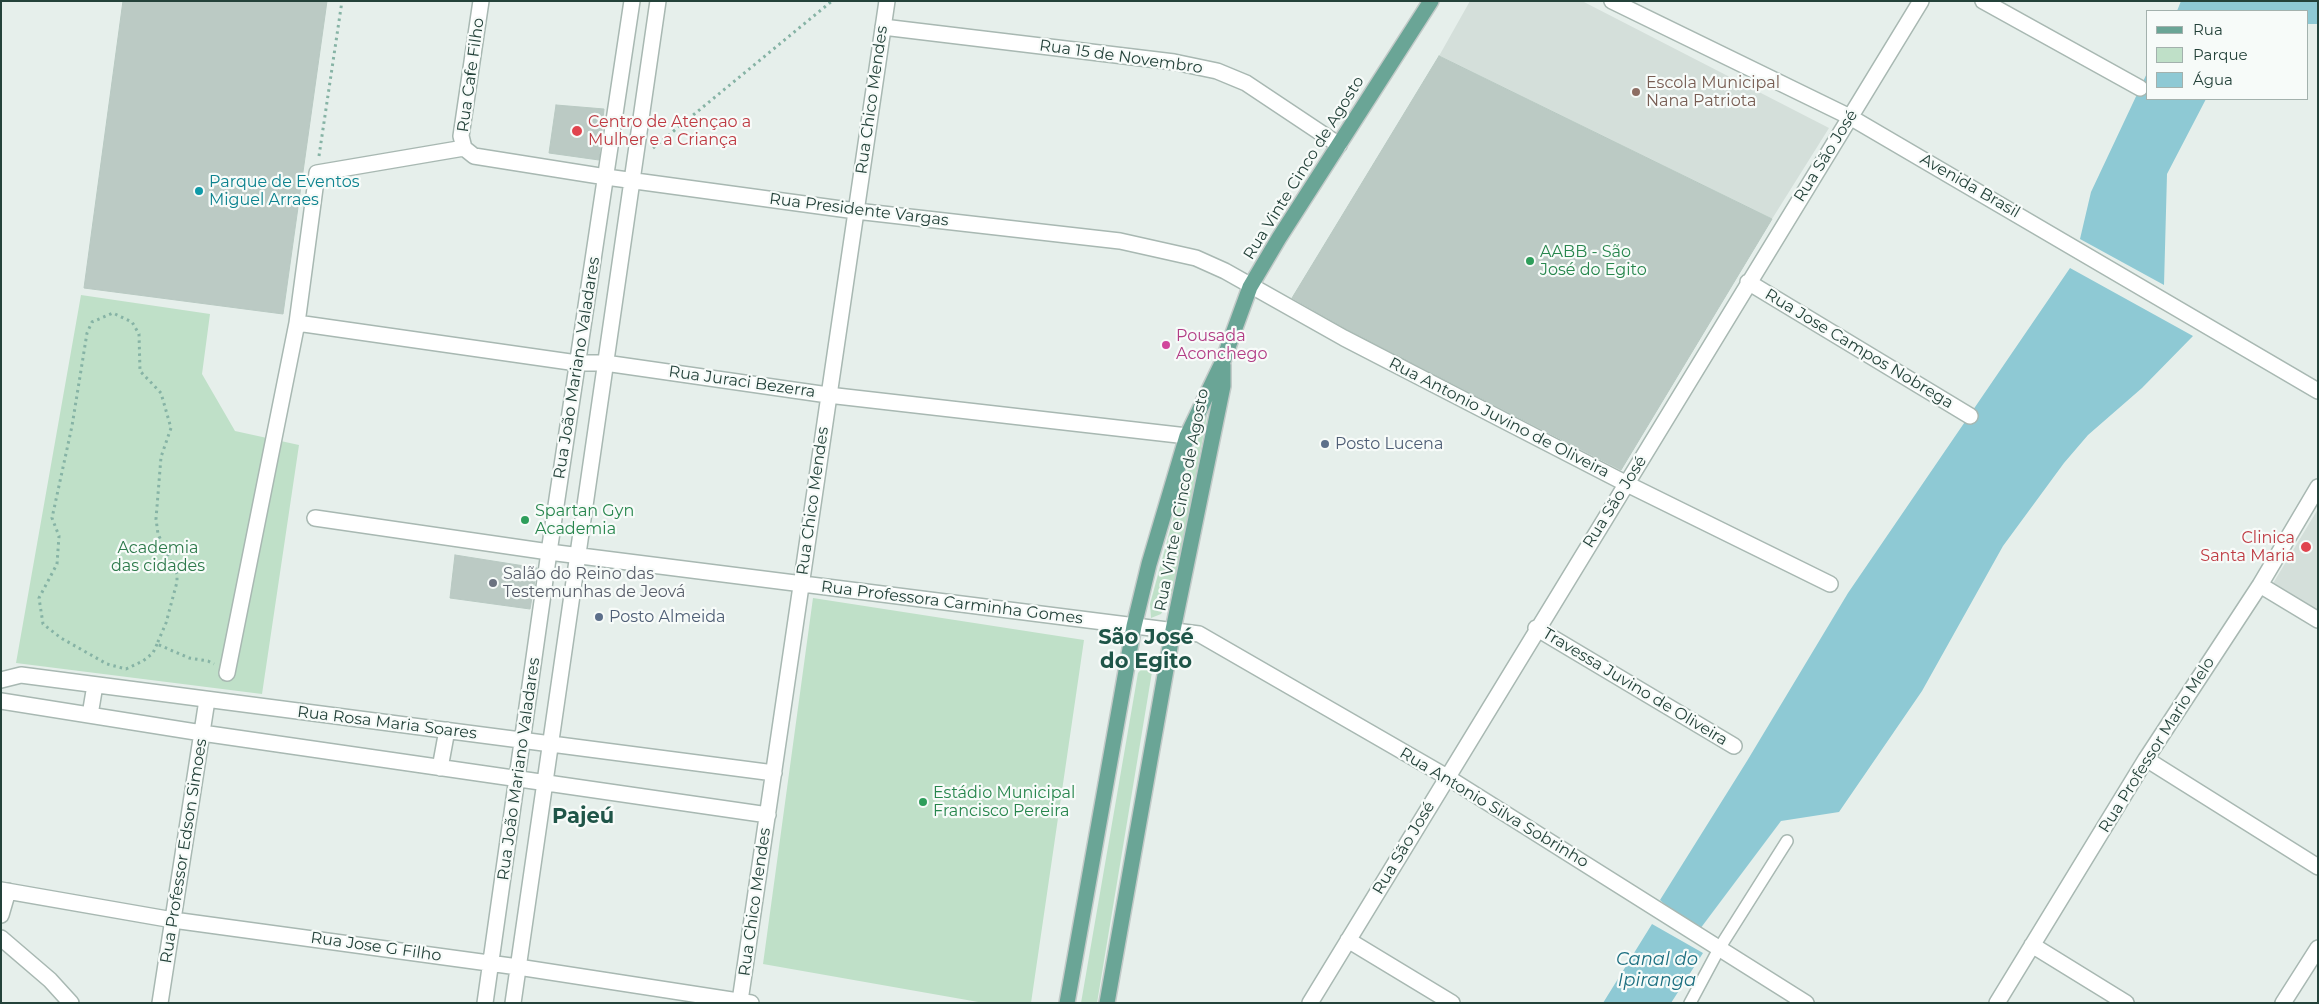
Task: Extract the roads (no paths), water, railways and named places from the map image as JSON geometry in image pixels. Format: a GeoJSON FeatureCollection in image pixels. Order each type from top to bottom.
{"type":"FeatureCollection","features":[{"type":"Feature","properties":{"kind":"main road","name":"Rua Vinte Cinco de Agosto"},"geometry":{"type":"LineString","coordinates":[[1223,361],[1250,287],[1429,2]]}},
{"type":"Feature","properties":{"kind":"main road","name":"Rua Vinte e Cinco de Agosto"},"geometry":{"type":"LineString","coordinates":[[1067,1003],[1134,626],[1155,545],[1187,436],[1223,361]]}},
{"type":"Feature","properties":{"kind":"main road","name":"Rua Vinte e Cinco de Agosto"},"geometry":{"type":"LineString","coordinates":[[1107,1003],[1173,630],[1220,402],[1223,361]]}},
{"type":"Feature","properties":{"kind":"street","name":"Rua Cafe Filho"},"geometry":{"type":"LineString","coordinates":[[464,148],[461,136],[480,1]]}},
{"type":"Feature","properties":{"kind":"street","name":"Rua João Mariano Valadares"},"geometry":{"type":"LineString","coordinates":[[485,1003],[549,552],[632,1]]}},
{"type":"Feature","properties":{"kind":"street","name":"Rua João Mariano Valadares"},"geometry":{"type":"LineString","coordinates":[[513,1003],[546,782],[604,363],[658,1]]}},
{"type":"Feature","properties":{"kind":"street","name":"Rua Chico Mendes"},"geometry":{"type":"LineString","coordinates":[[746,1002],[768,815],[887,1]]}},
{"type":"Feature","properties":{"kind":"street","name":"Avenida Brasil"},"geometry":{"type":"LineString","coordinates":[[1612,1],[1850,117],[2318,391]]}},
{"type":"Feature","properties":{"kind":"street","name":"Rua São José"},"geometry":{"type":"LineString","coordinates":[[1310,1003],[1536,628],[1627,484],[1748,282],[1921,1]]}},
{"type":"Feature","properties":{"kind":"street"},"geometry":{"type":"LineString","coordinates":[[1983,1],[2140,88]]}},
{"type":"Feature","properties":{"kind":"street","name":"Rua 15 de Novembro"},"geometry":{"type":"LineString","coordinates":[[883,27],[1174,62],[1217,71],[1246,82],[1339,145]]}},
{"type":"Feature","properties":{"kind":"street"},"geometry":{"type":"LineString","coordinates":[[227,673],[297,323],[317,172],[464,148]]}},
{"type":"Feature","properties":{"kind":"street","name":"Rua Presidente Vargas"},"geometry":{"type":"LineString","coordinates":[[464,148],[474,156],[606,177],[856,211],[1120,241],[1196,258],[1225,271],[1250,287]]}},
{"type":"Feature","properties":{"kind":"street","name":"Rua Jose Campos Nobrega"},"geometry":{"type":"LineString","coordinates":[[1748,282],[1970,416]]}},
{"type":"Feature","properties":{"kind":"street","name":"Rua Antonio Juvino de Oliveira"},"geometry":{"type":"LineString","coordinates":[[1250,287],[1344,338],[1627,484],[1830,584]]}},
{"type":"Feature","properties":{"kind":"street","name":"Rua Juraci Bezerra"},"geometry":{"type":"LineString","coordinates":[[297,323],[577,363],[604,363],[828,395],[1187,436]]}},
{"type":"Feature","properties":{"kind":"street","name":"Rua Professor Mario Melo"},"geometry":{"type":"LineString","coordinates":[[1997,1003],[2146,759],[2260,585],[2318,487]]}},
{"type":"Feature","properties":{"kind":"street","name":"Rua Professora Carminha Gomes"},"geometry":{"type":"LineString","coordinates":[[315,518],[549,552],[1173,630]]}},
{"type":"Feature","properties":{"kind":"street"},"geometry":{"type":"LineString","coordinates":[[2260,585],[2318,620]]}},
{"type":"Feature","properties":{"kind":"street","name":"Travessa Juvino de Oliveira"},"geometry":{"type":"LineString","coordinates":[[1536,628],[1734,746]]}},
{"type":"Feature","properties":{"kind":"street","name":"Rua Antonio Silva Sobrinho"},"geometry":{"type":"LineString","coordinates":[[1173,630],[1199,634],[1447,778],[1698,933],[1806,1003]]}},
{"type":"Feature","properties":{"kind":"street","name":"Rua Rosa Maria Soares"},"geometry":{"type":"LineString","coordinates":[[1,680],[21,675],[774,773]]}},
{"type":"Feature","properties":{"kind":"street"},"geometry":{"type":"LineString","coordinates":[[90,715],[95,686]]}},
{"type":"Feature","properties":{"kind":"street","name":"Rua Professor Edson Simoes"},"geometry":{"type":"LineString","coordinates":[[160,1003],[207,700]]}},
{"type":"Feature","properties":{"kind":"street"},"geometry":{"type":"LineString","coordinates":[[1,701],[202,733],[768,815]]}},
{"type":"Feature","properties":{"kind":"street"},"geometry":{"type":"LineString","coordinates":[[440,768],[446,730]]}},
{"type":"Feature","properties":{"kind":"street"},"geometry":{"type":"LineString","coordinates":[[2146,759],[2318,867]]}},
{"type":"Feature","properties":{"kind":"street"},"geometry":{"type":"LineString","coordinates":[[1,915],[5,890]]}},
{"type":"Feature","properties":{"kind":"street","name":"Rua Jose G Filho"},"geometry":{"type":"LineString","coordinates":[[5,890],[173,920],[518,967],[746,1002]]}},
{"type":"Feature","properties":{"kind":"street"},"geometry":{"type":"LineString","coordinates":[[1,938],[50,980],[71,1003]]}},
{"type":"Feature","properties":{"kind":"street"},"geometry":{"type":"LineString","coordinates":[[1348,940],[1452,1003]]}},
{"type":"Feature","properties":{"kind":"street"},"geometry":{"type":"LineString","coordinates":[[2032,945],[2126,1003]]}},
{"type":"Feature","properties":{"kind":"street"},"geometry":{"type":"LineString","coordinates":[[2283,1003],[2318,948]]}},
{"type":"Feature","properties":{"kind":"lane"},"geometry":{"type":"LineString","coordinates":[[1690,1003],[1720,947],[1788,841]]}},
{"type":"Feature","properties":{"kind":"water"},"geometry":{"type":"Polygon","coordinates":[[[2181,1],[2318,1],[2318,24],[2309,24],[2309,10],[2177,10],[2181,1]]]}},
{"type":"Feature","properties":{"kind":"water"},"geometry":{"type":"Polygon","coordinates":[[[2146,75],[2146,100],[2205,100],[2167,174],[2164,285],[2080,239],[2091,192],[2146,75]]]}},
{"type":"Feature","properties":{"kind":"water"},"geometry":{"type":"Polygon","coordinates":[[[2070,268],[2193,336],[2142,388],[2088,435],[2064,463],[2003,546],[1922,691],[1839,812],[1781,821],[1697,933],[1660,900],[1747,761],[1848,593],[2070,268]]]}},
{"type":"Feature","properties":{"kind":"water","name":"Canal do Ipiranga"},"geometry":{"type":"Polygon","coordinates":[[[1652,924],[1703,953],[1671,1003],[1603,1003],[1652,924]]]}},
{"type":"Feature","properties":{"kind":"place","name":"Escola Municipal Nana Patriota"},"geometry":{"type":"Point","coordinates":[1636,92]}},
{"type":"Feature","properties":{"kind":"place","name":"Centro de Atençao a Mulher e a Criança"},"geometry":{"type":"Point","coordinates":[577,131]}},
{"type":"Feature","properties":{"kind":"place","name":"Parque de Eventos Miguel Arraes"},"geometry":{"type":"Point","coordinates":[199,191]}},
{"type":"Feature","properties":{"kind":"place","name":"AABB - São José do Egito"},"geometry":{"type":"Point","coordinates":[1530,261]}},
{"type":"Feature","properties":{"kind":"place","name":"Pousada Aconchego"},"geometry":{"type":"Point","coordinates":[1166,345]}},
{"type":"Feature","properties":{"kind":"place","name":"Posto Lucena"},"geometry":{"type":"Point","coordinates":[1325,444]}},
{"type":"Feature","properties":{"kind":"place","name":"Spartan Gyn Academia"},"geometry":{"type":"Point","coordinates":[525,520]}},
{"type":"Feature","properties":{"kind":"place","name":"Clinica Santa Maria"},"geometry":{"type":"Point","coordinates":[2306,547]}},
{"type":"Feature","properties":{"kind":"place","name":"Salão do Reino das Testemunhas de Jeová"},"geometry":{"type":"Point","coordinates":[493,583]}},
{"type":"Feature","properties":{"kind":"place","name":"Posto Almeida"},"geometry":{"type":"Point","coordinates":[599,617]}},
{"type":"Feature","properties":{"kind":"place","name":"Estádio Municipal Francisco Pereira"},"geometry":{"type":"Point","coordinates":[923,802]}},
{"type":"Feature","properties":{"kind":"district","name":"São José do Egito"},"geometry":{"type":"Point","coordinates":[1146,650]}},
{"type":"Feature","properties":{"kind":"district","name":"Pajeú"},"geometry":{"type":"Point","coordinates":[583,817]}},
{"type":"Feature","properties":{"kind":"park label","name":"Academia das cidades"},"geometry":{"type":"Point","coordinates":[158,557]}}]}
